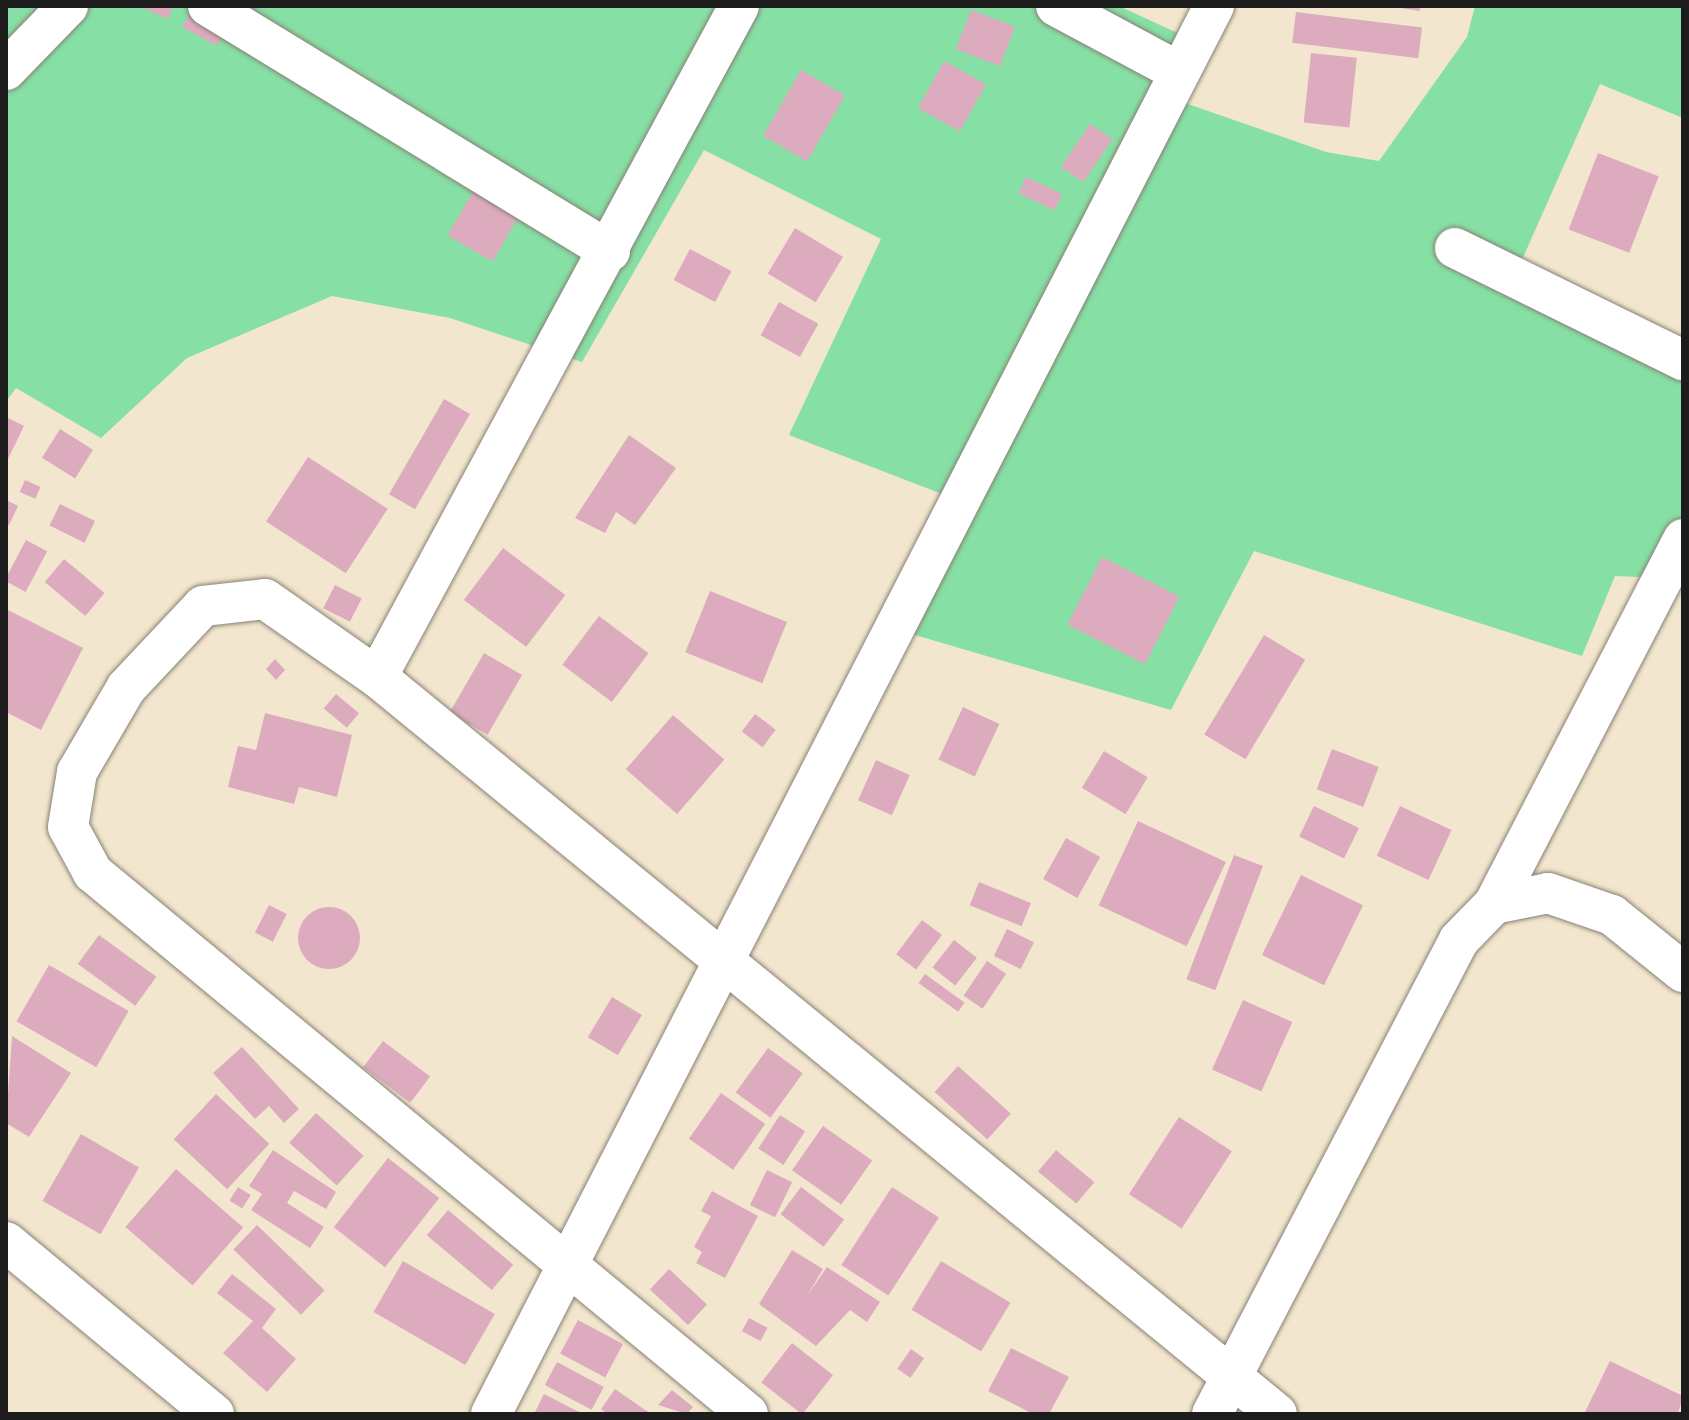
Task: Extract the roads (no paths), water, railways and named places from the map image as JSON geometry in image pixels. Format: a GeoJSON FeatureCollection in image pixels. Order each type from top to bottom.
{"type":"FeatureCollection","features":[{"type":"Feature","properties":{"kind":"street"},"geometry":{"type":"LineString","coordinates":[[6,70],[68,6]]}},
{"type":"Feature","properties":{"kind":"street"},"geometry":{"type":"LineString","coordinates":[[208,6],[610,251]]}},
{"type":"Feature","properties":{"kind":"street"},"geometry":{"type":"LineString","coordinates":[[377,677],[610,251],[739,6]]}},
{"type":"Feature","properties":{"kind":"street"},"geometry":{"type":"LineString","coordinates":[[1056,6],[1179,72]]}},
{"type":"Feature","properties":{"kind":"street"},"geometry":{"type":"LineString","coordinates":[[491,1414],[1214,6]]}},
{"type":"Feature","properties":{"kind":"street"},"geometry":{"type":"LineString","coordinates":[[1455,248],[1683,360]]}},
{"type":"Feature","properties":{"kind":"street"},"geometry":{"type":"LineString","coordinates":[[1212,1414],[1459,940],[1494,904],[1683,539]]}},
{"type":"Feature","properties":{"kind":"street"},"geometry":{"type":"LineString","coordinates":[[748,1414],[569,1262],[93,873],[68,827],[77,772],[126,688],[203,606],[265,599],[377,677],[721,965],[1277,1414]]}},
{"type":"Feature","properties":{"kind":"street"},"geometry":{"type":"LineString","coordinates":[[1494,904],[1548,893],[1612,915],[1683,972]]}},
{"type":"Feature","properties":{"kind":"street"},"geometry":{"type":"LineString","coordinates":[[6,1242],[214,1414]]}}]}
